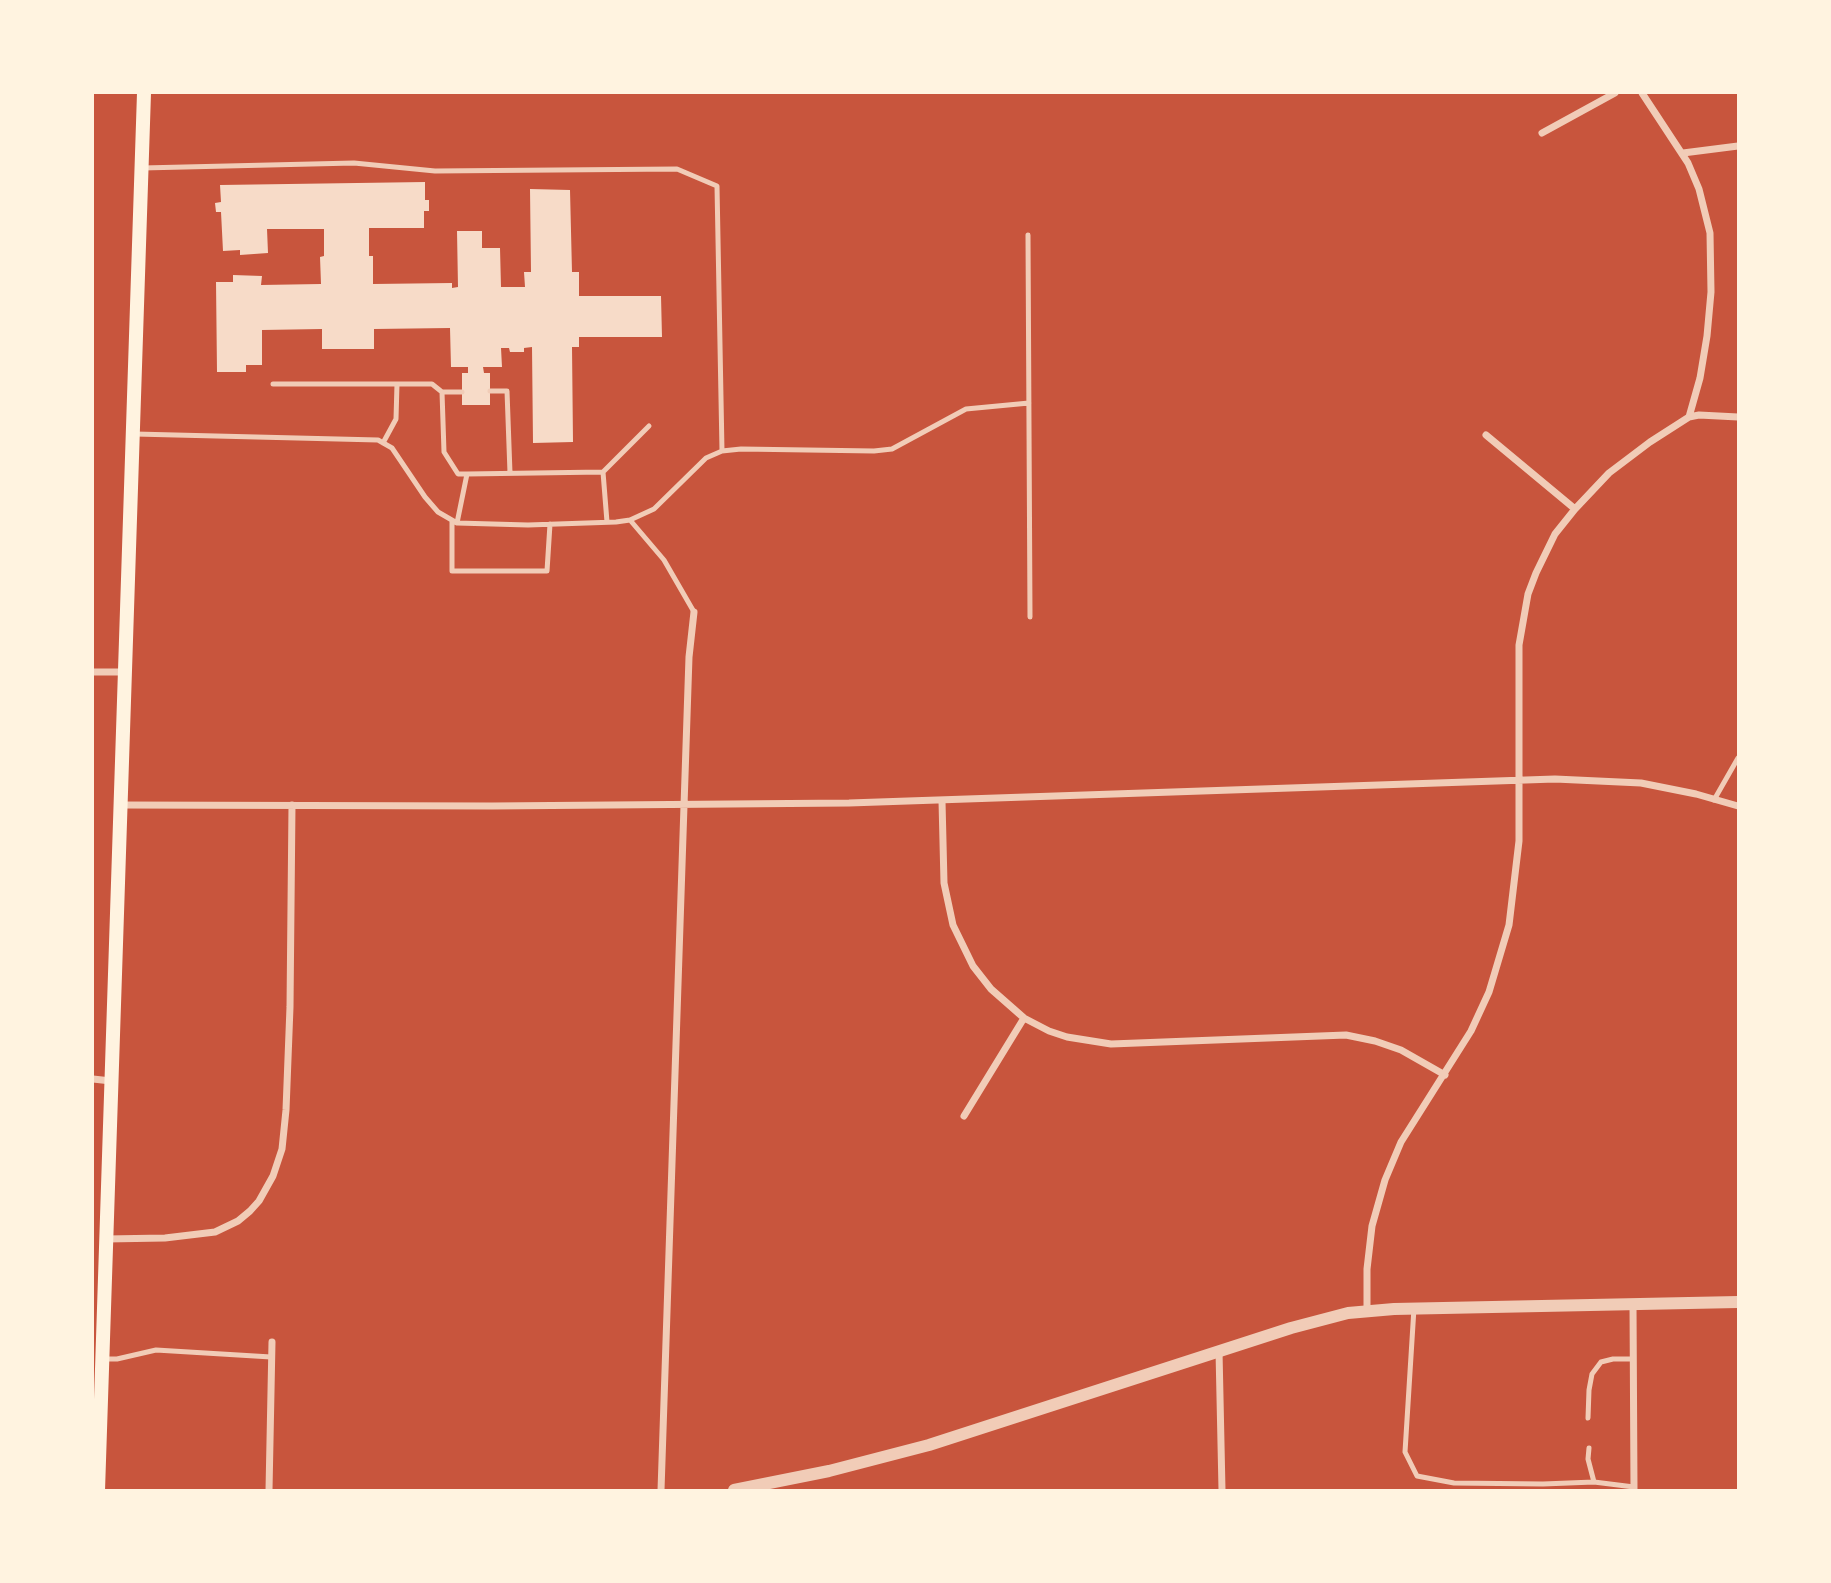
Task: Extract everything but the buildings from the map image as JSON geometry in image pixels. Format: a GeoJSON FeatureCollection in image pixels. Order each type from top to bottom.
{"type":"FeatureCollection","features":[{"type":"Feature","properties":{"kind":"main road"},"geometry":{"type":"LineString","coordinates":[[98,1490],[144,93]]}},
{"type":"Feature","properties":{"kind":"street"},"geometry":{"type":"LineString","coordinates":[[1542,133],[1615,93]]}},
{"type":"Feature","properties":{"kind":"street"},"geometry":{"type":"LineString","coordinates":[[1642,93],[1683,153],[1706,212],[1711,261],[1707,336],[1700,378],[1689,417]]}},
{"type":"Feature","properties":{"kind":"street"},"geometry":{"type":"LineString","coordinates":[[1683,153],[1738,146]]}},
{"type":"Feature","properties":{"kind":"street"},"geometry":{"type":"LineString","coordinates":[[1367,1312],[1367,1269],[1377,1201],[1401,1142],[1471,1031],[1501,958],[1514,896],[1520,841],[1518,674],[1528,594],[1546,551],[1575,509],[1609,473],[1689,417],[1738,417]]}},
{"type":"Feature","properties":{"kind":"street"},"geometry":{"type":"LineString","coordinates":[[1486,435],[1575,509]]}},
{"type":"Feature","properties":{"kind":"street"},"geometry":{"type":"LineString","coordinates":[[661,1490],[683,804],[689,657],[694,612]]}},
{"type":"Feature","properties":{"kind":"street"},"geometry":{"type":"LineString","coordinates":[[93,672],[124,672]]}},
{"type":"Feature","properties":{"kind":"street"},"geometry":{"type":"LineString","coordinates":[[120,805],[942,801],[1520,780],[1598,780],[1641,783],[1738,806]]}},
{"type":"Feature","properties":{"kind":"street"},"geometry":{"type":"LineString","coordinates":[[942,801],[944,883],[953,925],[973,966],[991,989],[1024,1017],[1067,1037],[1111,1044],[1346,1035],[1401,1050],[1445,1074]]}},
{"type":"Feature","properties":{"kind":"street"},"geometry":{"type":"LineString","coordinates":[[105,1239],[165,1238],[215,1232],[238,1221],[250,1211],[273,1176],[282,1149],[286,1110],[292,805]]}},
{"type":"Feature","properties":{"kind":"street"},"geometry":{"type":"LineString","coordinates":[[964,1116],[1024,1017]]}},
{"type":"Feature","properties":{"kind":"street"},"geometry":{"type":"LineString","coordinates":[[93,1079],[111,1081]]}},
{"type":"Feature","properties":{"kind":"street"},"geometry":{"type":"LineString","coordinates":[[734,1490],[829,1471],[929,1445],[1219,1351],[1348,1313],[1414,1308],[1738,1302]]}},
{"type":"Feature","properties":{"kind":"street"},"geometry":{"type":"LineString","coordinates":[[1633,1304],[1634,1489]]}},
{"type":"Feature","properties":{"kind":"street"},"geometry":{"type":"LineString","coordinates":[[269,1490],[272,1342]]}},
{"type":"Feature","properties":{"kind":"street"},"geometry":{"type":"LineString","coordinates":[[1219,1351],[1222,1490]]}},
{"type":"Feature","properties":{"kind":"lane"},"geometry":{"type":"LineString","coordinates":[[141,168],[354,163],[435,171],[677,169],[717,186],[722,451]]}},
{"type":"Feature","properties":{"kind":"lane"},"geometry":{"type":"LineString","coordinates":[[1028,235],[1030,617]]}},
{"type":"Feature","properties":{"kind":"lane"},"geometry":{"type":"LineString","coordinates":[[273,384],[432,384],[442,392],[462,392]]}},
{"type":"Feature","properties":{"kind":"lane"},"geometry":{"type":"LineString","coordinates":[[383,443],[396,419],[397,384]]}},
{"type":"Feature","properties":{"kind":"lane"},"geometry":{"type":"LineString","coordinates":[[490,391],[506,391],[510,473]]}},
{"type":"Feature","properties":{"kind":"lane"},"geometry":{"type":"LineString","coordinates":[[442,392],[444,452],[458,474],[603,472],[649,426]]}},
{"type":"Feature","properties":{"kind":"lane"},"geometry":{"type":"LineString","coordinates":[[131,434],[362,438],[392,448],[431,505],[455,522],[550,524],[629,520],[654,509],[706,458],[722,451],[892,449],[966,409],[1029,403]]}},
{"type":"Feature","properties":{"kind":"lane"},"geometry":{"type":"LineString","coordinates":[[603,472],[607,522]]}},
{"type":"Feature","properties":{"kind":"lane"},"geometry":{"type":"LineString","coordinates":[[467,474],[455,522],[452,570],[547,571],[550,524]]}},
{"type":"Feature","properties":{"kind":"lane"},"geometry":{"type":"LineString","coordinates":[[629,520],[664,560],[694,612]]}},
{"type":"Feature","properties":{"kind":"lane"},"geometry":{"type":"LineString","coordinates":[[1714,800],[1738,758]]}},
{"type":"Feature","properties":{"kind":"lane"},"geometry":{"type":"LineString","coordinates":[[1414,1308],[1405,1452],[1416,1476],[1454,1483],[1594,1482],[1634,1489]]}},
{"type":"Feature","properties":{"kind":"lane"},"geometry":{"type":"LineString","coordinates":[[101,1359],[117,1359],[137,1352],[156,1350],[271,1357]]}},
{"type":"Feature","properties":{"kind":"lane"},"geometry":{"type":"LineString","coordinates":[[1588,1418],[1592,1374],[1601,1362],[1633,1359]]}},
{"type":"Feature","properties":{"kind":"lane"},"geometry":{"type":"LineString","coordinates":[[1589,1448],[1588,1460],[1594,1482]]}}]}
